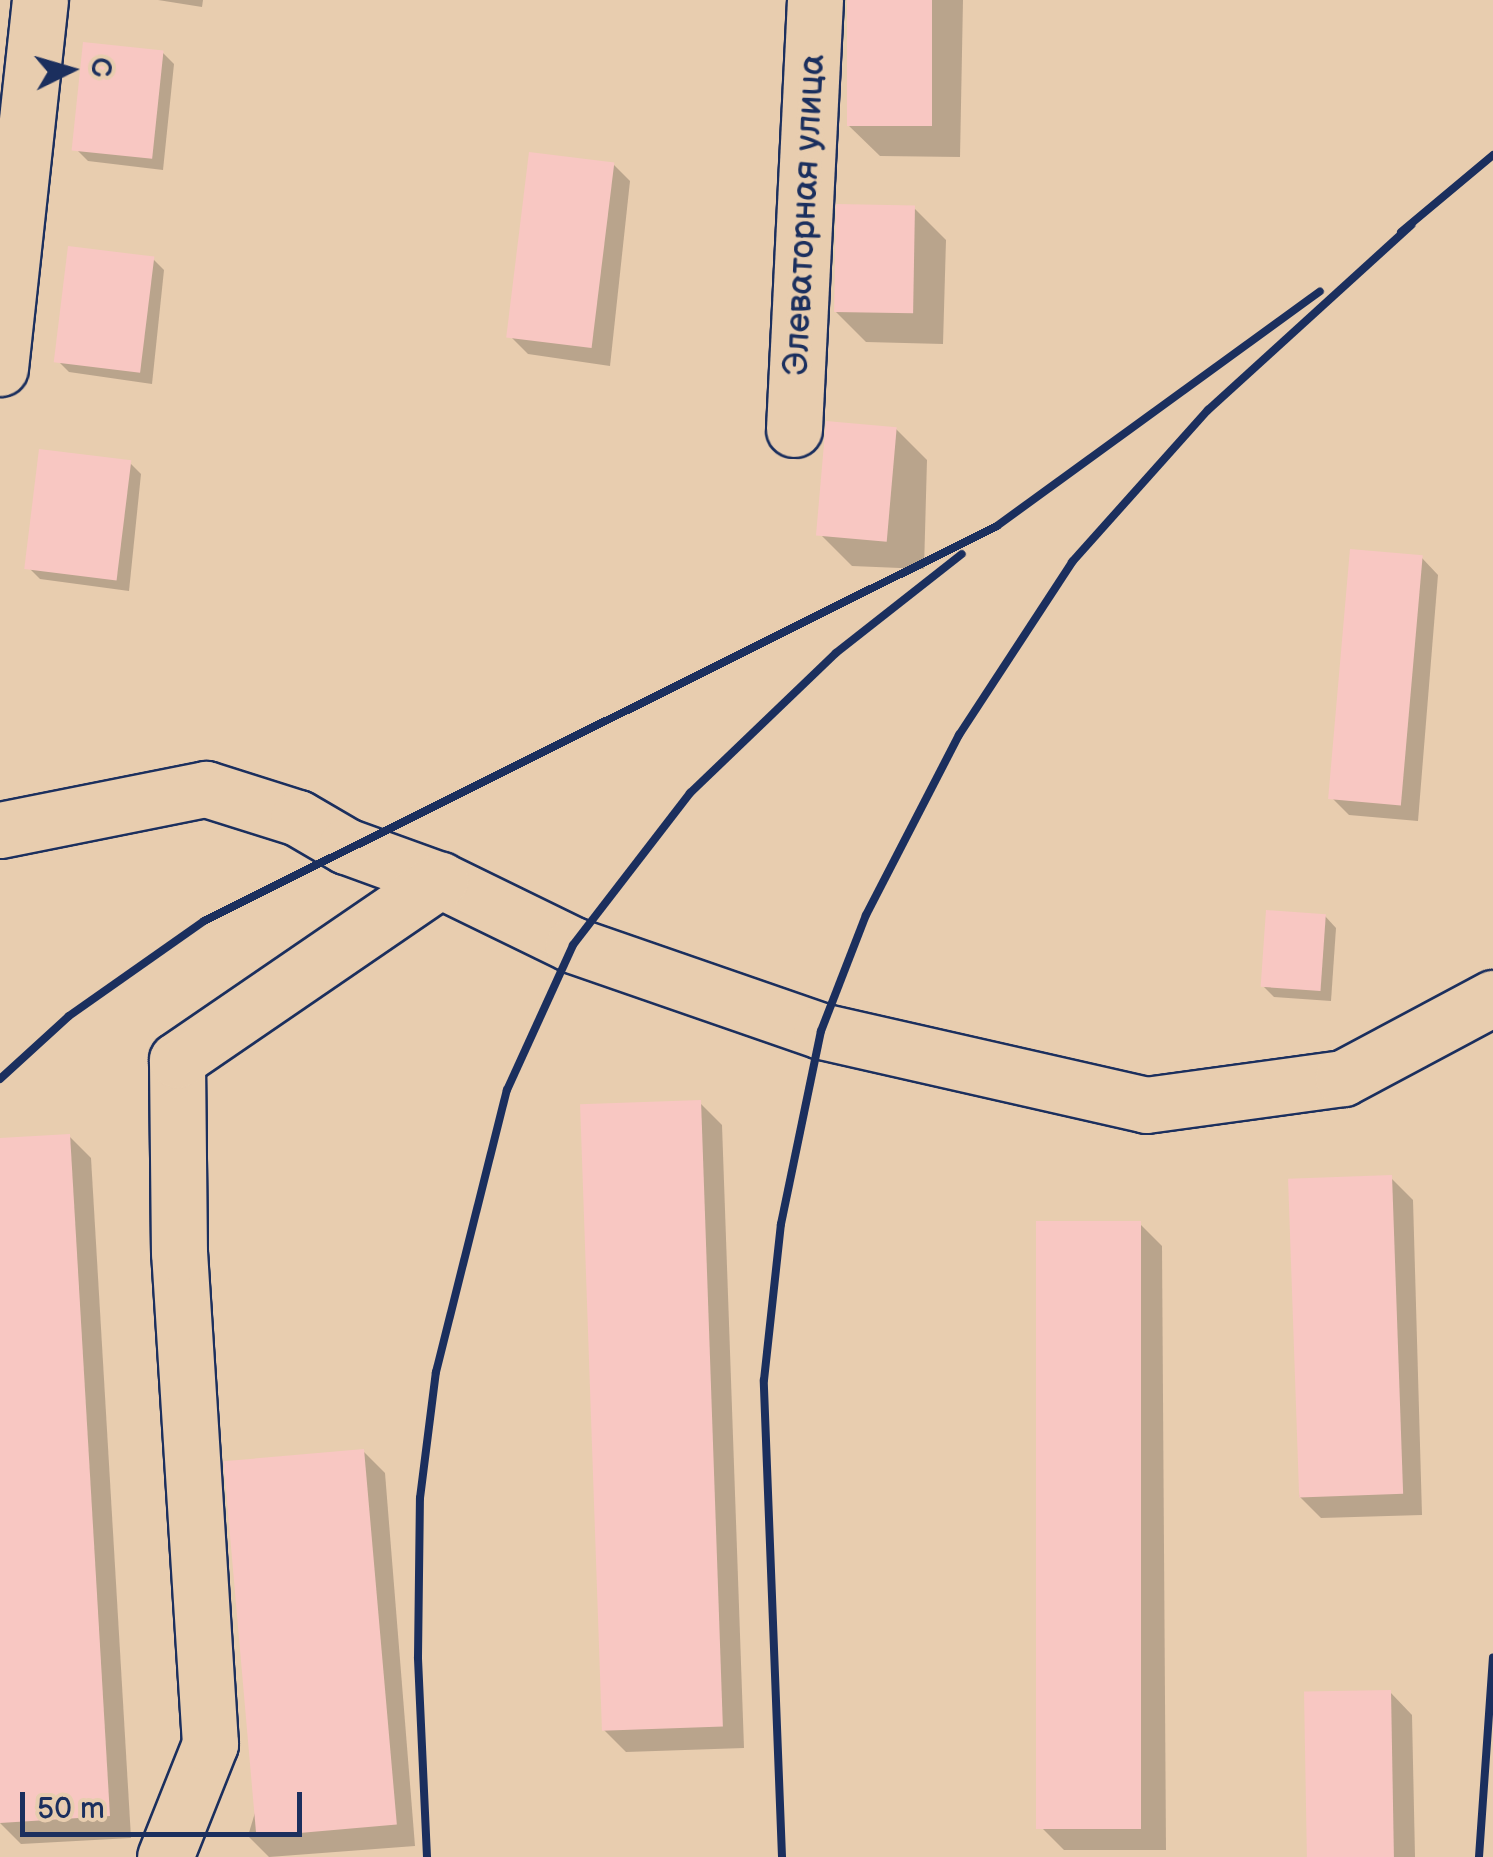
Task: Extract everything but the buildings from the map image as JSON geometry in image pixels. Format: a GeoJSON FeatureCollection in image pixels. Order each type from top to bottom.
{"type":"FeatureCollection","features":[{"type":"Feature","properties":{"kind":"street"},"geometry":{"type":"LineString","coordinates":[[0,368],[40,0]]}},
{"type":"Feature","properties":{"kind":"street","name":"Элеваторная улица"},"geometry":{"type":"LineString","coordinates":[[794,429],[815,0]]}},
{"type":"Feature","properties":{"kind":"street"},"geometry":{"type":"LineString","coordinates":[[0,830],[206,789],[298,818],[346,846],[440,880],[573,945],[821,1031],[1146,1105],[1343,1078],[1493,998]]}},
{"type":"Feature","properties":{"kind":"street"},"geometry":{"type":"LineString","coordinates":[[165,1857],[210,1744],[179,1253],[178,1060],[440,880]]}},
{"type":"Feature","properties":{"kind":"railway"},"geometry":{"type":"LineString","coordinates":[[1401,232],[1493,155]]}},
{"type":"Feature","properties":{"kind":"railway"},"geometry":{"type":"LineString","coordinates":[[782,1857],[764,1380],[781,1224],[821,1031],[866,915],[959,735],[1072,562],[1208,410],[1411,225]]}},
{"type":"Feature","properties":{"kind":"railway"},"geometry":{"type":"LineString","coordinates":[[0,1079],[69,1016],[204,921],[997,526],[1320,291]]}},
{"type":"Feature","properties":{"kind":"railway"},"geometry":{"type":"LineString","coordinates":[[427,1857],[418,1657],[420,1498],[436,1372],[507,1090],[573,945],[690,793],[836,653],[962,554]]}},
{"type":"Feature","properties":{"kind":"railway"},"geometry":{"type":"LineString","coordinates":[[1479,1857],[1493,1657]]}}]}
